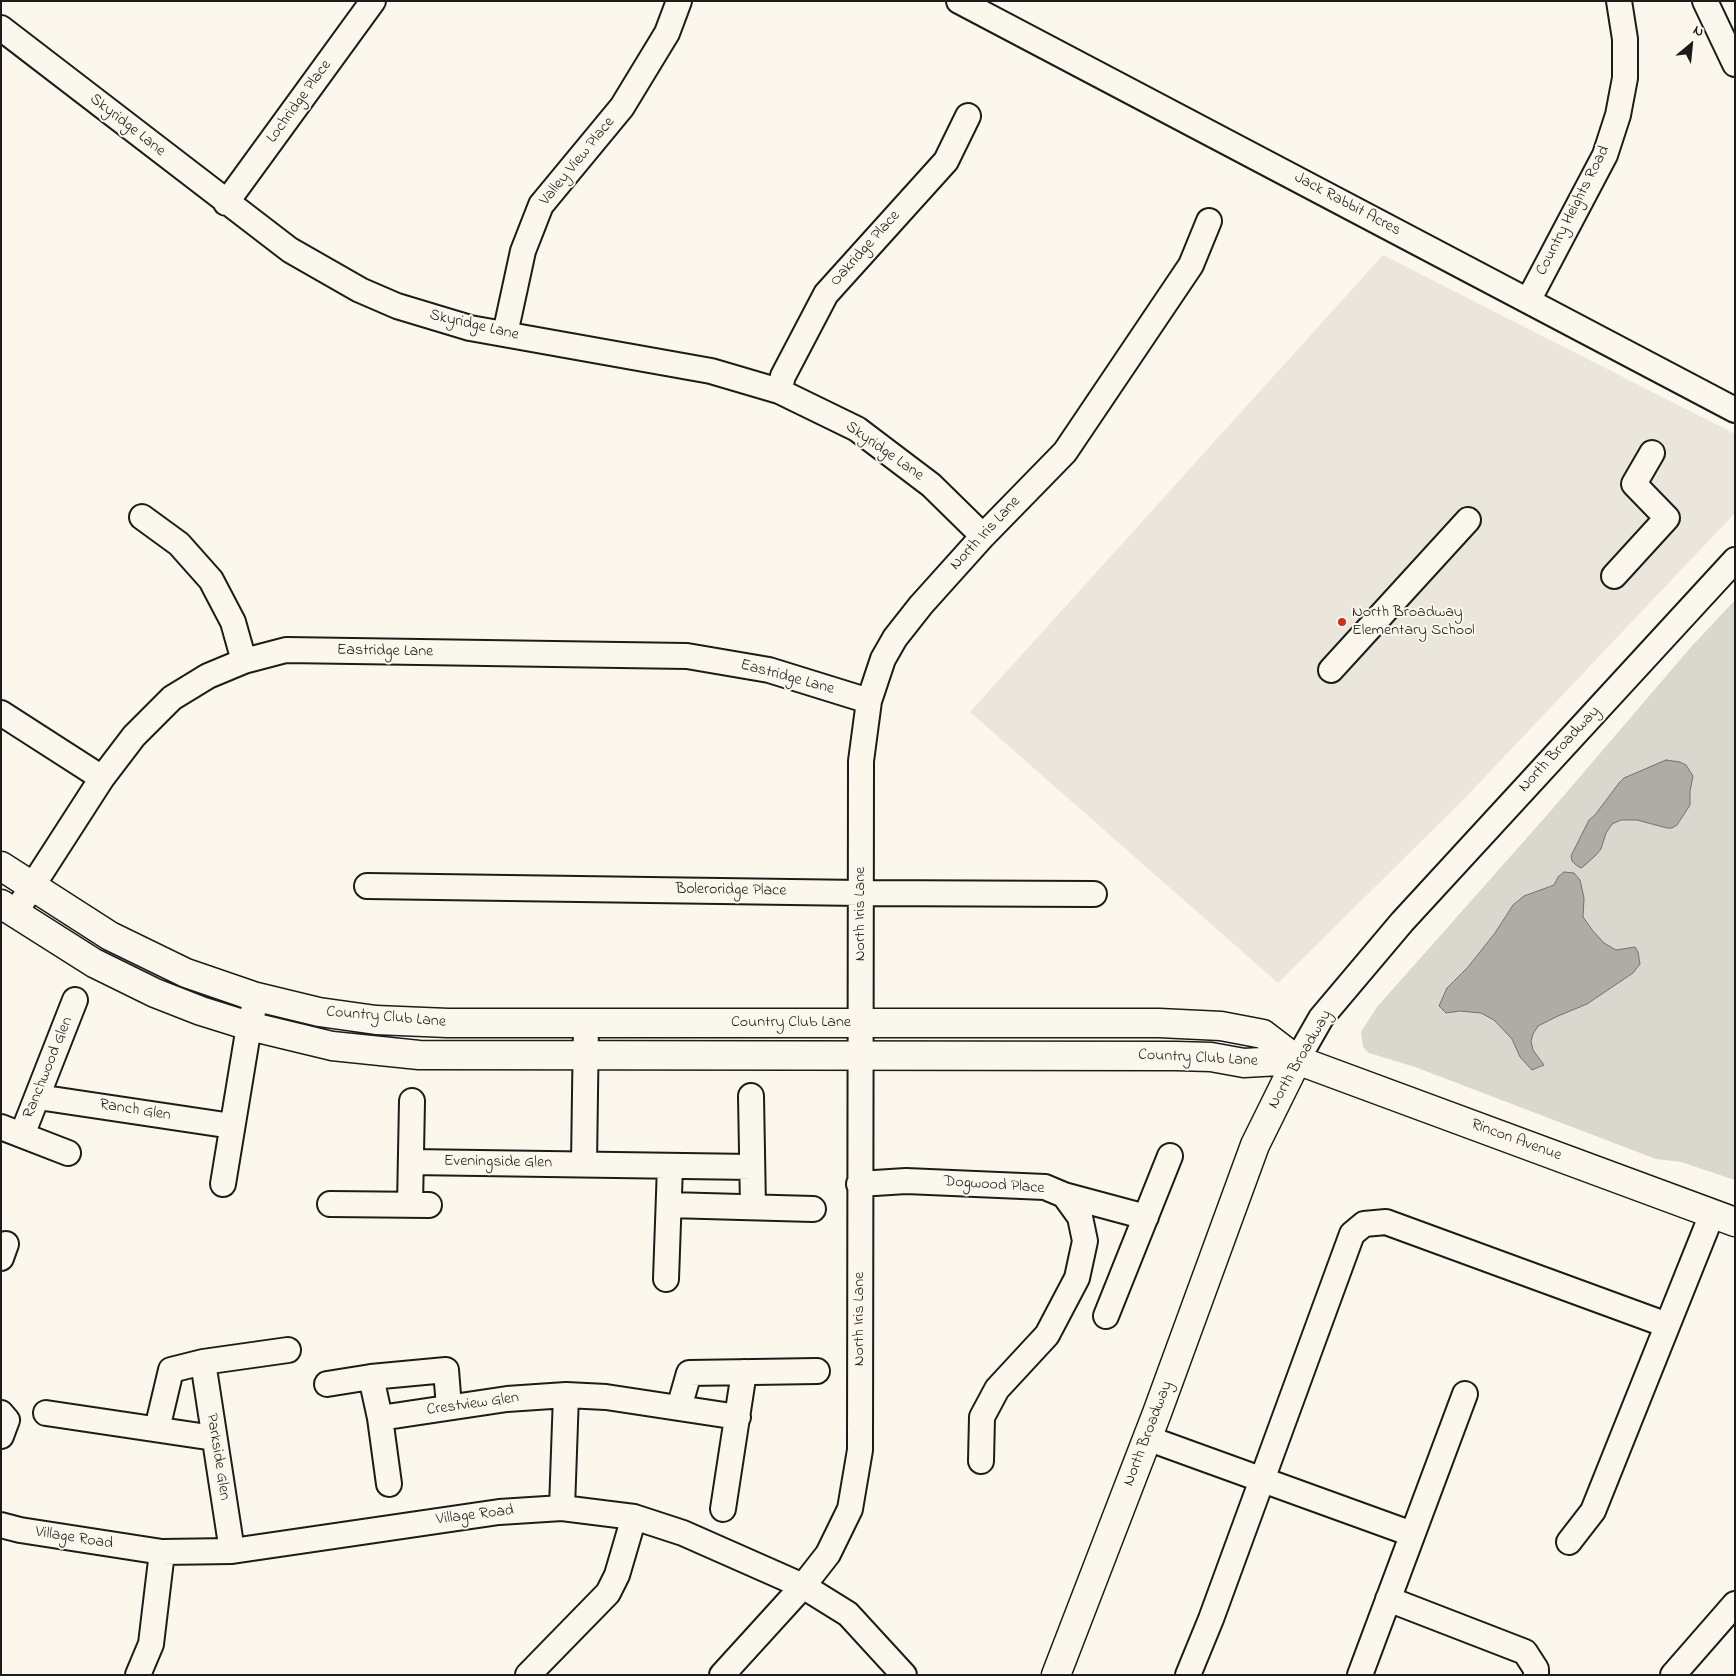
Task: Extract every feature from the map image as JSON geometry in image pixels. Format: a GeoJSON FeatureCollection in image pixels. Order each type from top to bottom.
{"type":"FeatureCollection","features":[{"type":"Feature","properties":{"kind":"main road","name":"Country Club Lane"},"geometry":{"type":"LineString","coordinates":[[1,866],[118,940],[186,973],[257,997],[319,1012],[376,1020],[448,1023],[1159,1023],[1221,1026],[1263,1034],[1297,1060]]}},
{"type":"Feature","properties":{"kind":"main road","name":"Country Club Lane"},"geometry":{"type":"LineString","coordinates":[[8,909],[94,963],[155,993],[201,1011],[248,1026],[332,1046],[419,1055],[1176,1056],[1211,1057],[1244,1063],[1297,1060]]}},
{"type":"Feature","properties":{"kind":"main road","name":"Rincon Avenue"},"geometry":{"type":"LineString","coordinates":[[1297,1060],[1724,1218]]}},
{"type":"Feature","properties":{"kind":"main road","name":"North Broadway"},"geometry":{"type":"LineString","coordinates":[[1056,1675],[1147,1438],[1255,1145],[1297,1060]]}},
{"type":"Feature","properties":{"kind":"street","name":"Lochridge Place"},"geometry":{"type":"LineString","coordinates":[[226,202],[373,1]]}},
{"type":"Feature","properties":{"kind":"street","name":"Valley View Place"},"geometry":{"type":"LineString","coordinates":[[505,334],[523,251],[541,205],[622,107],[667,33],[679,1]]}},
{"type":"Feature","properties":{"kind":"street","name":"Jack Rabbit Acres"},"geometry":{"type":"LineString","coordinates":[[959,1],[1735,410]]}},
{"type":"Feature","properties":{"kind":"street","name":"Country Heights Road"},"geometry":{"type":"LineString","coordinates":[[1528,301],[1604,155],[1618,115],[1625,78],[1625,39],[1619,1]]}},
{"type":"Feature","properties":{"kind":"street"},"geometry":{"type":"LineString","coordinates":[[1705,1],[1735,64]]}},
{"type":"Feature","properties":{"kind":"street","name":"Skyridge Lane"},"geometry":{"type":"LineString","coordinates":[[1,28],[290,250],[360,290],[397,306],[470,328],[711,371],[779,391],[857,429],[931,485],[983,536]]}},
{"type":"Feature","properties":{"kind":"street","name":"Oakridge Place"},"geometry":{"type":"LineString","coordinates":[[779,391],[783,376],[826,294],[946,161],[968,116]]}},
{"type":"Feature","properties":{"kind":"street","name":"North Iris Lane"},"geometry":{"type":"LineString","coordinates":[[722,1675],[803,1586],[828,1554],[850,1509],[860,1450],[861,761],[869,701],[883,659],[895,638],[921,605],[983,536],[1064,452],[1190,265],[1209,221]]}},
{"type":"Feature","properties":{"kind":"street"},"geometry":{"type":"LineString","coordinates":[[1614,576],[1667,518],[1634,484],[1652,453]]}},
{"type":"Feature","properties":{"kind":"street"},"geometry":{"type":"LineString","coordinates":[[142,517],[179,544],[210,580],[233,622],[244,661]]}},
{"type":"Feature","properties":{"kind":"street"},"geometry":{"type":"LineString","coordinates":[[1331,670],[1468,520]]}},
{"type":"Feature","properties":{"kind":"street","name":"North Broadway"},"geometry":{"type":"LineString","coordinates":[[1297,1060],[1321,1018],[1402,922],[1735,560]]}},
{"type":"Feature","properties":{"kind":"street","name":"Eastridge Lane"},"geometry":{"type":"LineString","coordinates":[[8,909],[32,887],[102,778],[134,736],[172,698],[208,676],[244,661],[286,650],[687,656],[769,670],[869,701]]}},
{"type":"Feature","properties":{"kind":"street"},"geometry":{"type":"LineString","coordinates":[[1,713],[102,778]]}},
{"type":"Feature","properties":{"kind":"street","name":"Boleroridge Place"},"geometry":{"type":"LineString","coordinates":[[367,886],[861,893],[1094,894]]}},
{"type":"Feature","properties":{"kind":"street"},"geometry":{"type":"LineString","coordinates":[[223,1184],[248,1026],[257,997]]}},
{"type":"Feature","properties":{"kind":"street","name":"Ranchwood Glen"},"geometry":{"type":"LineString","coordinates":[[68,1153],[12,1131],[38,1096],[75,1000]]}},
{"type":"Feature","properties":{"kind":"street"},"geometry":{"type":"LineString","coordinates":[[584,1164],[586,1023]]}},
{"type":"Feature","properties":{"kind":"street","name":"Ranch Glen"},"geometry":{"type":"LineString","coordinates":[[38,1096],[232,1126]]}},
{"type":"Feature","properties":{"kind":"street"},"geometry":{"type":"LineString","coordinates":[[751,1096],[753,1207]]}},
{"type":"Feature","properties":{"kind":"street"},"geometry":{"type":"LineString","coordinates":[[330,1204],[420,1205],[411,1162],[412,1101]]}},
{"type":"Feature","properties":{"kind":"street"},"geometry":{"type":"LineString","coordinates":[[1106,1316],[1170,1156]]}},
{"type":"Feature","properties":{"kind":"street","name":"Eveningside Glen"},"geometry":{"type":"LineString","coordinates":[[411,1162],[752,1167]]}},
{"type":"Feature","properties":{"kind":"street"},"geometry":{"type":"LineString","coordinates":[[666,1279],[670,1166]]}},
{"type":"Feature","properties":{"kind":"street","name":"Dogwood Place"},"geometry":{"type":"LineString","coordinates":[[859,1184],[906,1181],[1045,1187],[1064,1196],[1080,1217],[1085,1241],[1077,1278],[1047,1335],[997,1389],[982,1417],[981,1461]]}},
{"type":"Feature","properties":{"kind":"street"},"geometry":{"type":"LineString","coordinates":[[1064,1196],[1146,1217]]}},
{"type":"Feature","properties":{"kind":"street"},"geometry":{"type":"LineString","coordinates":[[669,1205],[813,1209]]}},
{"type":"Feature","properties":{"kind":"street"},"geometry":{"type":"LineString","coordinates":[[1569,1542],[1593,1511],[1667,1325],[1724,1218]]}},
{"type":"Feature","properties":{"kind":"street"},"geometry":{"type":"LineString","coordinates":[[1188,1675],[1214,1610],[1352,1234],[1364,1224],[1386,1222],[1667,1325]]}},
{"type":"Feature","properties":{"kind":"street"},"geometry":{"type":"LineString","coordinates":[[157,1429],[172,1370],[203,1362],[288,1350]]}},
{"type":"Feature","properties":{"kind":"street","name":"Parkside Glen"},"geometry":{"type":"LineString","coordinates":[[203,1362],[232,1551]]}},
{"type":"Feature","properties":{"kind":"street"},"geometry":{"type":"LineString","coordinates":[[327,1384],[446,1370],[449,1407]]}},
{"type":"Feature","properties":{"kind":"street"},"geometry":{"type":"LineString","coordinates":[[723,1509],[744,1372]]}},
{"type":"Feature","properties":{"kind":"street"},"geometry":{"type":"LineString","coordinates":[[679,1408],[689,1373],[817,1372]]}},
{"type":"Feature","properties":{"kind":"street"},"geometry":{"type":"LineString","coordinates":[[371,1378],[380,1418],[389,1484]]}},
{"type":"Feature","properties":{"kind":"street"},"geometry":{"type":"LineString","coordinates":[[1360,1675],[1465,1394]]}},
{"type":"Feature","properties":{"kind":"street"},"geometry":{"type":"LineString","coordinates":[[562,1508],[566,1395]]}},
{"type":"Feature","properties":{"kind":"street","name":"Crestview Glen"},"geometry":{"type":"LineString","coordinates":[[380,1418],[507,1399],[566,1395],[606,1397],[738,1417]]}},
{"type":"Feature","properties":{"kind":"street"},"geometry":{"type":"LineString","coordinates":[[1,1413],[6,1420],[1,1436]]}},
{"type":"Feature","properties":{"kind":"street"},"geometry":{"type":"LineString","coordinates":[[46,1413],[214,1438]]}},
{"type":"Feature","properties":{"kind":"street"},"geometry":{"type":"LineString","coordinates":[[1147,1438],[1412,1534]]}},
{"type":"Feature","properties":{"kind":"street","name":"Village Road"},"geometry":{"type":"LineString","coordinates":[[1,1525],[20,1530],[162,1552],[232,1551],[499,1512],[562,1508],[634,1517],[683,1533],[803,1586],[848,1614],[904,1675]]}},
{"type":"Feature","properties":{"kind":"street"},"geometry":{"type":"LineString","coordinates":[[528,1675],[608,1593],[617,1575],[634,1517]]}},
{"type":"Feature","properties":{"kind":"street"},"geometry":{"type":"LineString","coordinates":[[138,1675],[151,1644],[162,1552]]}},
{"type":"Feature","properties":{"kind":"street"},"geometry":{"type":"LineString","coordinates":[[1388,1599],[1525,1652],[1536,1669],[1536,1675]]}},
{"type":"Feature","properties":{"kind":"street"},"geometry":{"type":"LineString","coordinates":[[1673,1675],[1735,1604]]}},
{"type":"Feature","properties":{"kind":"shaded area","name":"North Broadway Elementary School"},"geometry":{"type":"Polygon","coordinates":[[[1383,255],[1735,434],[1735,513],[1463,800],[1278,983],[970,712],[1383,255]]]}},
{"type":"Feature","properties":{"kind":"shaded area"},"geometry":{"type":"Polygon","coordinates":[[[1735,600],[1735,1180],[1681,1162],[1656,1159],[1415,1067],[1369,1053],[1363,1047],[1361,1032],[1377,1007],[1548,814],[1691,647],[1735,600]]]}},
{"type":"Feature","properties":{"kind":"shaded area"},"geometry":{"type":"Polygon","coordinates":[[[1666,760],[1686,765],[1693,776],[1690,805],[1677,825],[1667,828],[1637,820],[1621,820],[1612,824],[1606,833],[1601,849],[1596,855],[1581,868],[1576,865],[1572,861],[1571,856],[1589,820],[1595,815],[1619,783],[1624,778],[1666,760]]]}},
{"type":"Feature","properties":{"kind":"shaded area"},"geometry":{"type":"Polygon","coordinates":[[[1564,872],[1574,873],[1580,880],[1584,898],[1583,917],[1593,931],[1604,943],[1616,950],[1635,947],[1640,964],[1633,973],[1587,1004],[1538,1026],[1531,1041],[1533,1050],[1544,1065],[1532,1070],[1520,1057],[1512,1039],[1494,1020],[1481,1013],[1460,1011],[1446,1013],[1439,1006],[1447,988],[1468,967],[1495,933],[1513,905],[1524,896],[1554,885],[1558,877],[1564,872]]]}},
{"type":"Feature","properties":{"kind":"place","name":"North Broadway Elementary School"},"geometry":{"type":"Point","coordinates":[1342,622]}}]}
